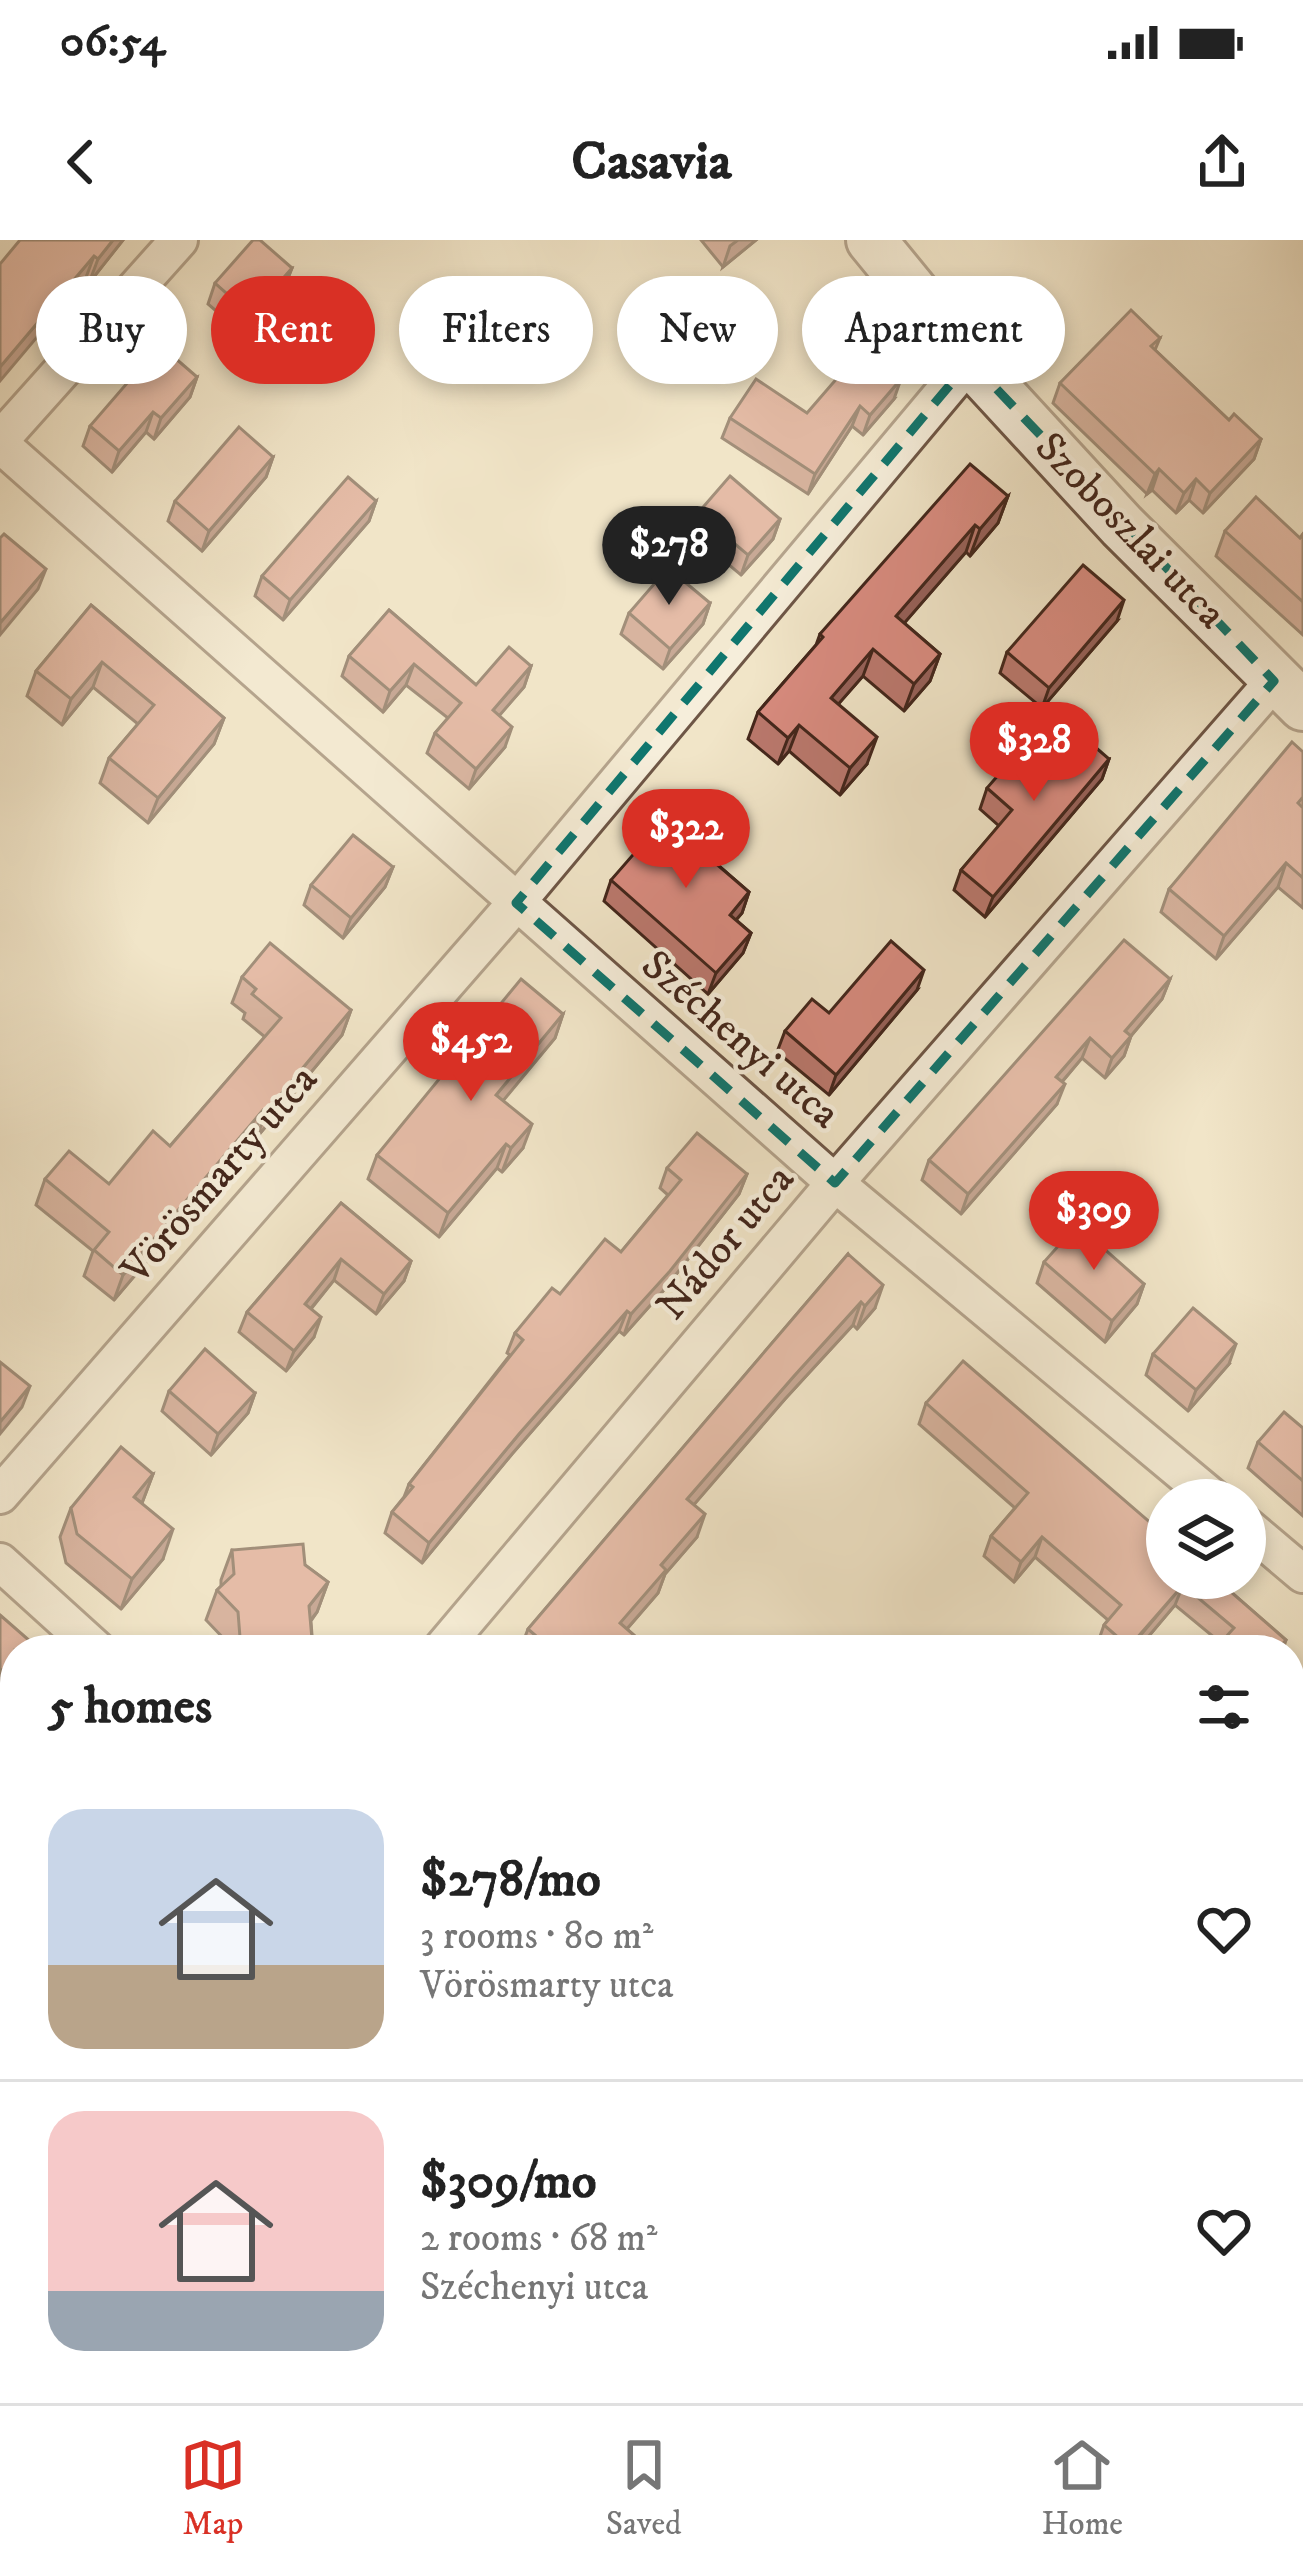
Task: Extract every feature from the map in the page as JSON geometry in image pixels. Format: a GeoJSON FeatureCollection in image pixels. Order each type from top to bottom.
{"type":"FeatureCollection","features":[{"type":"Feature","properties":{"kind":"street"},"geometry":{"type":"LineString","coordinates":[[0,442],[179,240]]}},
{"type":"Feature","properties":{"kind":"street","name":"Szoboszlai utca"},"geometry":{"type":"LineString","coordinates":[[871,240],[900,276]]}},
{"type":"Feature","properties":{"kind":"street","name":"Vörösmarty utca"},"geometry":{"type":"LineString","coordinates":[[0,1496],[516,903],[952,384]]}},
{"type":"Feature","properties":{"kind":"street","name":"Szoboszlai utca"},"geometry":{"type":"LineString","coordinates":[[991,384],[1288,694]]}},
{"type":"Feature","properties":{"kind":"street","name":"Széchenyi utca"},"geometry":{"type":"LineString","coordinates":[[0,442],[835,1183],[1190,1479]]}},
{"type":"Feature","properties":{"kind":"street","name":"Nádor utca"},"geometry":{"type":"LineString","coordinates":[[454,1635],[835,1183],[1288,694]]}},
{"type":"Feature","properties":{"kind":"street"},"geometry":{"type":"LineString","coordinates":[[1266,1543],[1303,1574]]}},
{"type":"Feature","properties":{"kind":"street"},"geometry":{"type":"LineString","coordinates":[[0,1562],[80,1635]]}},
{"type":"Feature","properties":{"kind":"highlighted area"},"geometry":{"type":"Polygon","coordinates":[[[970,361],[1274,681],[835,1183],[516,903],[970,361]]]}},
{"type":"Feature","properties":{"kind":"building"},"geometry":{"type":"Polygon","coordinates":[[[20,240],[113,240],[77,276],[36,276],[36,324],[0,367],[0,264],[20,240]]]}},
{"type":"Feature","properties":{"kind":"building"},"geometry":{"type":"Polygon","coordinates":[[[253,240],[260,240],[292,268],[285,276],[221,276],[253,240]]]}},
{"type":"Feature","properties":{"kind":"building"},"geometry":{"type":"Polygon","coordinates":[[[1131,310],[1160,338],[1151,346],[1229,420],[1234,414],[1261,439],[1210,493],[1196,479],[1184,493],[1159,469],[1155,474],[1061,384],[1131,310]]]}},
{"type":"Feature","properties":{"kind":"building"},"geometry":{"type":"Polygon","coordinates":[[[187,368],[197,377],[161,418],[153,412],[119,451],[90,426],[126,384],[187,384],[187,368]]]}},
{"type":"Feature","properties":{"kind":"building"},"geometry":{"type":"Polygon","coordinates":[[[753,384],[764,384],[807,413],[832,384],[897,384],[870,415],[860,406],[815,474],[730,418],[753,384]]]}},
{"type":"Feature","properties":{"kind":"building"},"geometry":{"type":"Polygon","coordinates":[[[239,427],[273,457],[209,531],[175,501],[239,427]]]}},
{"type":"Feature","properties":{"kind":"building"},"geometry":{"type":"Polygon","coordinates":[[[970,464],[1008,496],[980,529],[975,525],[896,616],[940,654],[914,684],[873,649],[831,698],[877,737],[850,768],[799,725],[788,738],[758,712],[970,464]]]}},
{"type":"Feature","properties":{"kind":"building"},"geometry":{"type":"Polygon","coordinates":[[[730,476],[780,519],[748,555],[698,513],[730,476]]]}},
{"type":"Feature","properties":{"kind":"building"},"geometry":{"type":"Polygon","coordinates":[[[348,477],[376,501],[290,600],[262,576],[348,477]]]}},
{"type":"Feature","properties":{"kind":"building"},"geometry":{"type":"Polygon","coordinates":[[[1256,497],[1300,538],[1303,534],[1303,602],[1225,531],[1256,497]]]}},
{"type":"Feature","properties":{"kind":"building"},"geometry":{"type":"Polygon","coordinates":[[[4,534],[46,569],[0,623],[0,538],[4,534]]]}},
{"type":"Feature","properties":{"kind":"building"},"geometry":{"type":"Polygon","coordinates":[[[1083,565],[1124,600],[1049,688],[1007,652],[1083,565]]]}},
{"type":"Feature","properties":{"kind":"building"},"geometry":{"type":"Polygon","coordinates":[[[668,568],[710,603],[670,649],[629,613],[668,568]]]}},
{"type":"Feature","properties":{"kind":"building"},"geometry":{"type":"Polygon","coordinates":[[[91,605],[224,718],[158,798],[109,758],[154,705],[102,662],[71,699],[36,671],[91,605]]]}},
{"type":"Feature","properties":{"kind":"building"},"geometry":{"type":"Polygon","coordinates":[[[389,610],[476,685],[509,647],[531,666],[493,710],[512,727],[476,769],[435,733],[461,703],[414,664],[390,691],[349,656],[389,610]]]}},
{"type":"Feature","properties":{"kind":"building"},"geometry":{"type":"Polygon","coordinates":[[[1064,720],[1109,759],[993,897],[961,870],[1012,810],[987,788],[1007,765],[1017,774],[1064,720]]]}},
{"type":"Feature","properties":{"kind":"building"},"geometry":{"type":"Polygon","coordinates":[[[1292,742],[1303,752],[1303,797],[1298,803],[1303,808],[1303,878],[1286,863],[1224,936],[1169,889],[1292,742]]]}},
{"type":"Feature","properties":{"kind":"building"},"geometry":{"type":"Polygon","coordinates":[[[672,810],[707,840],[699,849],[749,892],[730,915],[751,933],[716,973],[611,880],[672,810]]]}},
{"type":"Feature","properties":{"kind":"building"},"geometry":{"type":"Polygon","coordinates":[[[353,835],[393,867],[351,918],[311,885],[353,835]]]}},
{"type":"Feature","properties":{"kind":"building"},"geometry":{"type":"Polygon","coordinates":[[[1124,940],[1170,979],[1125,1031],[1131,1036],[1112,1058],[1090,1038],[1056,1077],[1065,1084],[968,1194],[929,1160],[1124,940]]]}},
{"type":"Feature","properties":{"kind":"building"},"geometry":{"type":"Polygon","coordinates":[[[891,941],[924,970],[836,1075],[785,1031],[812,999],[829,1013],[891,941]]]}},
{"type":"Feature","properties":{"kind":"building"},"geometry":{"type":"Polygon","coordinates":[[[270,943],[351,1010],[123,1275],[94,1250],[109,1232],[45,1179],[69,1151],[109,1184],[153,1131],[170,1146],[281,1018],[252,994],[256,989],[242,977],[270,943]]]}},
{"type":"Feature","properties":{"kind":"building"},"geometry":{"type":"Polygon","coordinates":[[[521,979],[563,1014],[496,1095],[532,1124],[511,1148],[506,1144],[448,1213],[377,1155],[521,979]]]}},
{"type":"Feature","properties":{"kind":"building"},"geometry":{"type":"Polygon","coordinates":[[[697,1133],[747,1174],[670,1271],[631,1314],[627,1311],[429,1543],[392,1512],[413,1487],[409,1484],[523,1340],[515,1333],[552,1288],[560,1294],[605,1239],[621,1252],[681,1180],[667,1168],[697,1133]]]}},
{"type":"Feature","properties":{"kind":"building"},"geometry":{"type":"Polygon","coordinates":[[[341,1203],[411,1261],[384,1294],[341,1259],[305,1304],[321,1317],[294,1351],[247,1312],[341,1203]]]}},
{"type":"Feature","properties":{"kind":"building"},"geometry":{"type":"Polygon","coordinates":[[[1077,1225],[1144,1284],[1112,1321],[1044,1262],[1077,1225]]]}},
{"type":"Feature","properties":{"kind":"building"},"geometry":{"type":"Polygon","coordinates":[[[848,1254],[883,1285],[865,1306],[861,1302],[687,1499],[705,1514],[661,1565],[666,1570],[620,1623],[634,1635],[535,1635],[528,1629],[848,1254]]]}},
{"type":"Feature","properties":{"kind":"building"},"geometry":{"type":"Polygon","coordinates":[[[1193,1308],[1236,1344],[1196,1390],[1153,1354],[1193,1308]]]}},
{"type":"Feature","properties":{"kind":"building"},"geometry":{"type":"Polygon","coordinates":[[[205,1349],[255,1393],[218,1434],[169,1391],[205,1349]]]}},
{"type":"Feature","properties":{"kind":"building"},"geometry":{"type":"Polygon","coordinates":[[[963,1361],[1146,1519],[1146,1599],[1171,1599],[1139,1635],[1115,1635],[1104,1625],[1121,1605],[1042,1537],[1021,1562],[991,1536],[1028,1493],[926,1403],[963,1361]]]}},
{"type":"Feature","properties":{"kind":"building"},"geometry":{"type":"Polygon","coordinates":[[[0,1362],[30,1386],[0,1422],[0,1362]]]}},
{"type":"Feature","properties":{"kind":"building"},"geometry":{"type":"Polygon","coordinates":[[[1284,1412],[1303,1428],[1303,1481],[1258,1442],[1284,1412]]]}},
{"type":"Feature","properties":{"kind":"building"},"geometry":{"type":"Polygon","coordinates":[[[121,1447],[153,1474],[134,1497],[173,1529],[132,1579],[77,1534],[71,1508],[121,1447]]]}},
{"type":"Feature","properties":{"kind":"building"},"geometry":{"type":"Polygon","coordinates":[[[303,1544],[305,1565],[328,1582],[309,1606],[312,1635],[240,1635],[238,1612],[217,1590],[234,1574],[232,1550],[303,1544]]]}},
{"type":"Feature","properties":{"kind":"building"},"geometry":{"type":"Polygon","coordinates":[[[1200,1599],[1239,1599],[1280,1635],[1228,1635],[1234,1628],[1200,1599]]]}},
{"type":"Feature","properties":{"kind":"building"},"geometry":{"type":"Polygon","coordinates":[[[0,1615],[23,1635],[0,1635],[0,1615]]]}}]}
